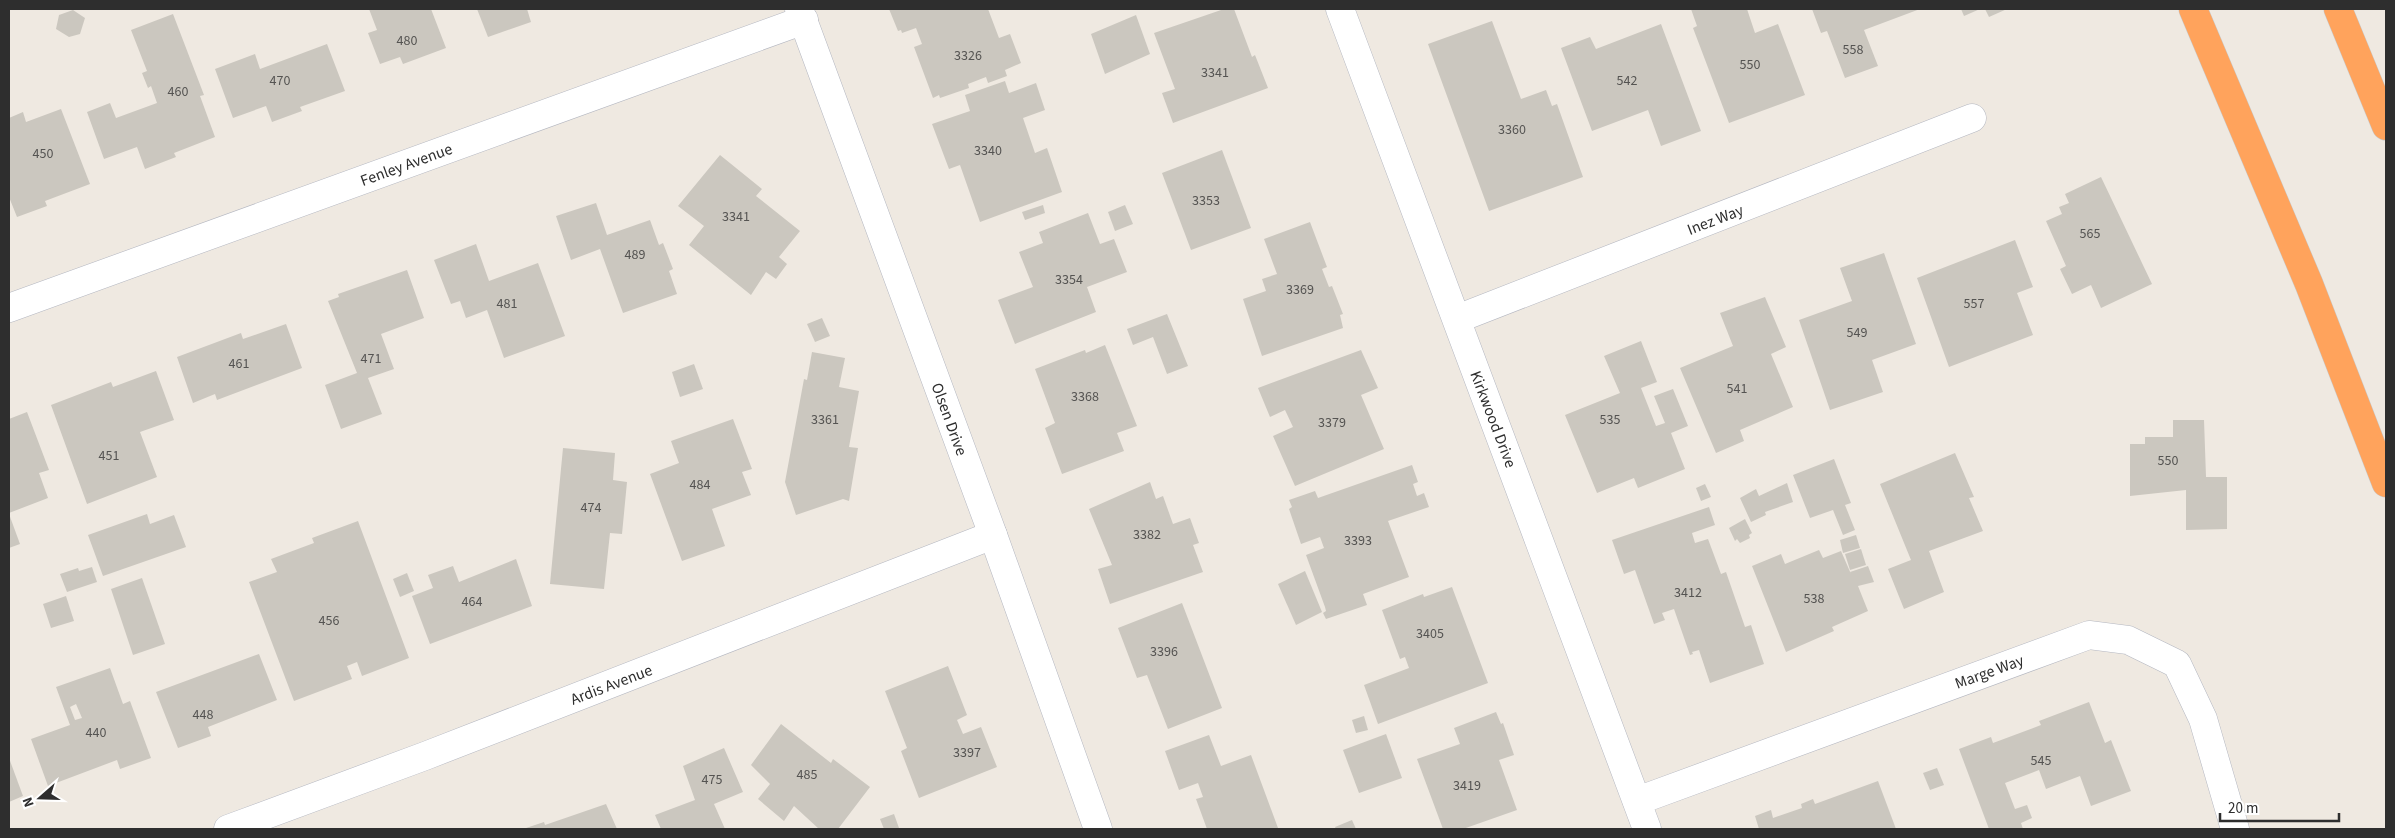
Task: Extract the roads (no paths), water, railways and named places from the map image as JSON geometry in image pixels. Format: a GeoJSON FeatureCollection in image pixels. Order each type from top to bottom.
{"type":"FeatureCollection","features":[{"type":"Feature","properties":{"kind":"highway"},"geometry":{"type":"LineString","coordinates":[[2193,9],[2309,284],[2386,483]]}},
{"type":"Feature","properties":{"kind":"highway"},"geometry":{"type":"LineString","coordinates":[[2338,9],[2386,126]]}},
{"type":"Feature","properties":{"kind":"street","name":"Kirkwood Drive"},"geometry":{"type":"LineString","coordinates":[[1340,9],[1647,829]]}},
{"type":"Feature","properties":{"kind":"street","name":"Fenley Avenue"},"geometry":{"type":"LineString","coordinates":[[9,308],[802,14]]}},
{"type":"Feature","properties":{"kind":"street","name":"Olsen Drive"},"geometry":{"type":"LineString","coordinates":[[802,14],[993,535],[1098,829]]}},
{"type":"Feature","properties":{"kind":"street","name":"Inez Way"},"geometry":{"type":"LineString","coordinates":[[1457,319],[1972,118]]}},
{"type":"Feature","properties":{"kind":"street","name":"Ardis Avenue"},"geometry":{"type":"LineString","coordinates":[[228,829],[263,823],[434,753],[993,535]]}},
{"type":"Feature","properties":{"kind":"street","name":"Marge Way"},"geometry":{"type":"LineString","coordinates":[[1637,801],[2089,635],[2128,640],[2177,664],[2203,719],[2235,829]]}}]}
